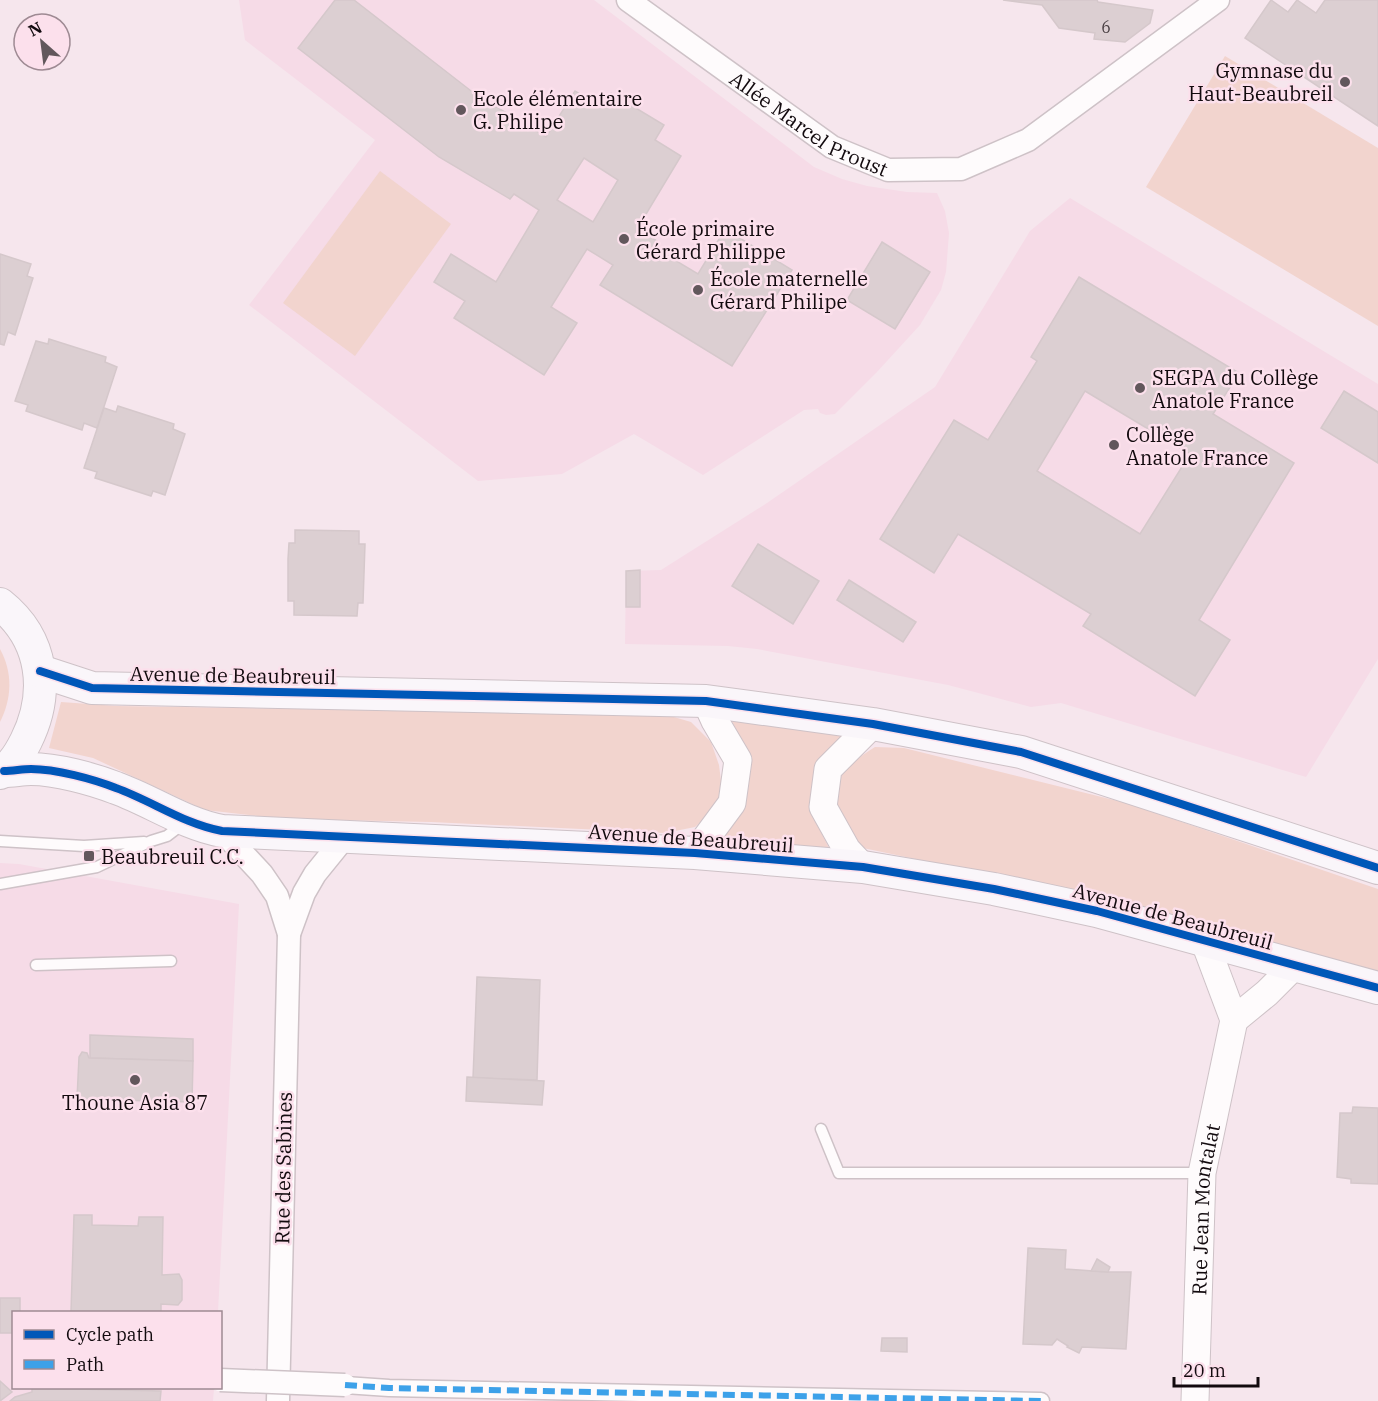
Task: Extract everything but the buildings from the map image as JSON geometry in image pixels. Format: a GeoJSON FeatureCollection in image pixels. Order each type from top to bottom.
{"type":"FeatureCollection","features":[{"type":"Feature","properties":{"kind":"main road","name":"Avenue de Beaubreuil"},"geometry":{"type":"LineString","coordinates":[[1,598],[27,634],[35,652],[40,671],[41,696],[36,722],[18,756],[2,772]]}},
{"type":"Feature","properties":{"kind":"main road","name":"Avenue de Beaubreuil"},"geometry":{"type":"LineString","coordinates":[[40,671],[92,688],[706,701],[873,724],[1021,752],[1378,868]]}},
{"type":"Feature","properties":{"kind":"main road","name":"Avenue de Beaubreuil"},"geometry":{"type":"LineString","coordinates":[[2,772],[32,769],[76,776],[116,787],[186,821],[222,831],[695,853],[863,867],[1017,894],[1121,917],[1378,988]]}},
{"type":"Feature","properties":{"kind":"street","name":"Allée Marcel Proust"},"geometry":{"type":"LineString","coordinates":[[628,0],[832,147],[888,170],[961,169],[1028,141],[1218,0]]}},
{"type":"Feature","properties":{"kind":"street","name":"Avenue de Beaubreuil"},"geometry":{"type":"LineString","coordinates":[[695,853],[732,803],[738,760],[706,701]]}},
{"type":"Feature","properties":{"kind":"street"},"geometry":{"type":"LineString","coordinates":[[863,867],[847,850],[823,807],[828,769],[873,724]]}},
{"type":"Feature","properties":{"kind":"street","name":"Rue des Sabines"},"geometry":{"type":"LineString","coordinates":[[222,831],[262,874],[277,896],[289,934]]}},
{"type":"Feature","properties":{"kind":"street","name":"Rue des Sabines"},"geometry":{"type":"LineString","coordinates":[[278,1401],[289,934],[304,893],[315,874],[345,837]]}},
{"type":"Feature","properties":{"kind":"street"},"geometry":{"type":"LineString","coordinates":[[1204,940],[1234,1020],[1267,993],[1295,965]]}},
{"type":"Feature","properties":{"kind":"street","name":"Rue Jean Montalat"},"geometry":{"type":"LineString","coordinates":[[1195,1401],[1202,1173],[1234,1020]]}},
{"type":"Feature","properties":{"kind":"street"},"geometry":{"type":"LineString","coordinates":[[222,1380],[691,1398],[1041,1401]]}},
{"type":"Feature","properties":{"kind":"lane"},"geometry":{"type":"LineString","coordinates":[[0,884],[97,867],[151,841],[167,836],[186,821]]}},
{"type":"Feature","properties":{"kind":"lane"},"geometry":{"type":"LineString","coordinates":[[0,841],[84,846],[151,841]]}},
{"type":"Feature","properties":{"kind":"lane"},"geometry":{"type":"LineString","coordinates":[[36,965],[171,961]]}},
{"type":"Feature","properties":{"kind":"lane"},"geometry":{"type":"LineString","coordinates":[[821,1129],[839,1173],[1202,1173]]}},
{"type":"Feature","properties":{"kind":"shaded area","name":"École primaire Gérard Philippe"},"geometry":{"type":"Polygon","coordinates":[[[239,0],[594,0],[814,167],[842,179],[867,186],[907,192],[937,193],[945,211],[949,233],[946,272],[941,290],[920,325],[835,414],[826,415],[820,413],[818,409],[804,410],[703,475],[634,434],[562,474],[478,481],[249,305],[375,140],[245,40],[239,0]]]}},
{"type":"Feature","properties":{"kind":"shaded area"},"geometry":{"type":"Polygon","coordinates":[[[1225,56],[1378,148],[1378,326],[1146,187],[1225,56]]]}},
{"type":"Feature","properties":{"kind":"shaded area"},"geometry":{"type":"Polygon","coordinates":[[[380,171],[451,224],[355,356],[283,303],[380,171]]]}},
{"type":"Feature","properties":{"kind":"shaded area","name":"Collège Anatole France"},"geometry":{"type":"Polygon","coordinates":[[[1070,198],[1378,384],[1378,659],[1306,777],[1061,703],[1031,707],[948,685],[757,649],[728,646],[625,644],[626,571],[661,570],[767,503],[935,387],[1030,231],[1070,198]]]}},
{"type":"Feature","properties":{"kind":"shaded area"},"geometry":{"type":"Polygon","coordinates":[[[0,649],[9,676],[9,695],[0,722],[0,649]]]}},
{"type":"Feature","properties":{"kind":"shaded area"},"geometry":{"type":"Polygon","coordinates":[[[61,702],[117,706],[667,715],[691,722],[711,742],[719,765],[722,789],[714,810],[695,827],[665,833],[431,822],[286,819],[205,810],[93,758],[49,748],[61,702]]]}},
{"type":"Feature","properties":{"kind":"shaded area"},"geometry":{"type":"Polygon","coordinates":[[[731,719],[848,736],[824,759],[812,781],[813,816],[831,852],[723,836],[737,819],[748,792],[748,755],[731,719]]]}},
{"type":"Feature","properties":{"kind":"shaded area"},"geometry":{"type":"Polygon","coordinates":[[[875,747],[904,748],[1126,803],[1378,889],[1378,973],[1155,909],[863,848],[840,821],[835,810],[835,790],[838,781],[851,765],[875,747]]]}},
{"type":"Feature","properties":{"kind":"shaded area"},"geometry":{"type":"Polygon","coordinates":[[[0,863],[19,864],[239,904],[218,1311],[12,1311],[12,1389],[214,1389],[213,1401],[0,1401],[0,863]]]}},
{"type":"Feature","properties":{"kind":"marked path"},"geometry":{"type":"LineString","coordinates":[[345,1385],[389,1388],[1041,1401]]}},
{"type":"Feature","properties":{"kind":"cycle path"},"geometry":{"type":"LineString","coordinates":[[40,671],[92,688],[706,701],[873,724],[1021,752],[1378,868]]}},
{"type":"Feature","properties":{"kind":"cycle path"},"geometry":{"type":"LineString","coordinates":[[4,771],[41,769],[86,778],[129,793],[181,818],[222,831],[695,853],[863,867],[994,889],[1097,911],[1378,988]]}},
{"type":"Feature","properties":{"kind":"place","name":"Gymnase du Haut-Beaubreil"},"geometry":{"type":"Point","coordinates":[1345,82]}},
{"type":"Feature","properties":{"kind":"place","name":"Ecole élémentaire G. Philipe"},"geometry":{"type":"Point","coordinates":[461,110]}},
{"type":"Feature","properties":{"kind":"place","name":"École primaire Gérard Philippe"},"geometry":{"type":"Point","coordinates":[624,239]}},
{"type":"Feature","properties":{"kind":"place","name":"École maternelle Gérard Philipe"},"geometry":{"type":"Point","coordinates":[698,290]}},
{"type":"Feature","properties":{"kind":"place","name":"SEGPA du Collège Anatole France"},"geometry":{"type":"Point","coordinates":[1140,388]}},
{"type":"Feature","properties":{"kind":"place","name":"Collège Anatole France"},"geometry":{"type":"Point","coordinates":[1114,445]}},
{"type":"Feature","properties":{"kind":"place","name":"Beaubreuil C.C."},"geometry":{"type":"Point","coordinates":[89,856]}},
{"type":"Feature","properties":{"kind":"place","name":"Thoune Asia 87"},"geometry":{"type":"Point","coordinates":[135,1080]}}]}
